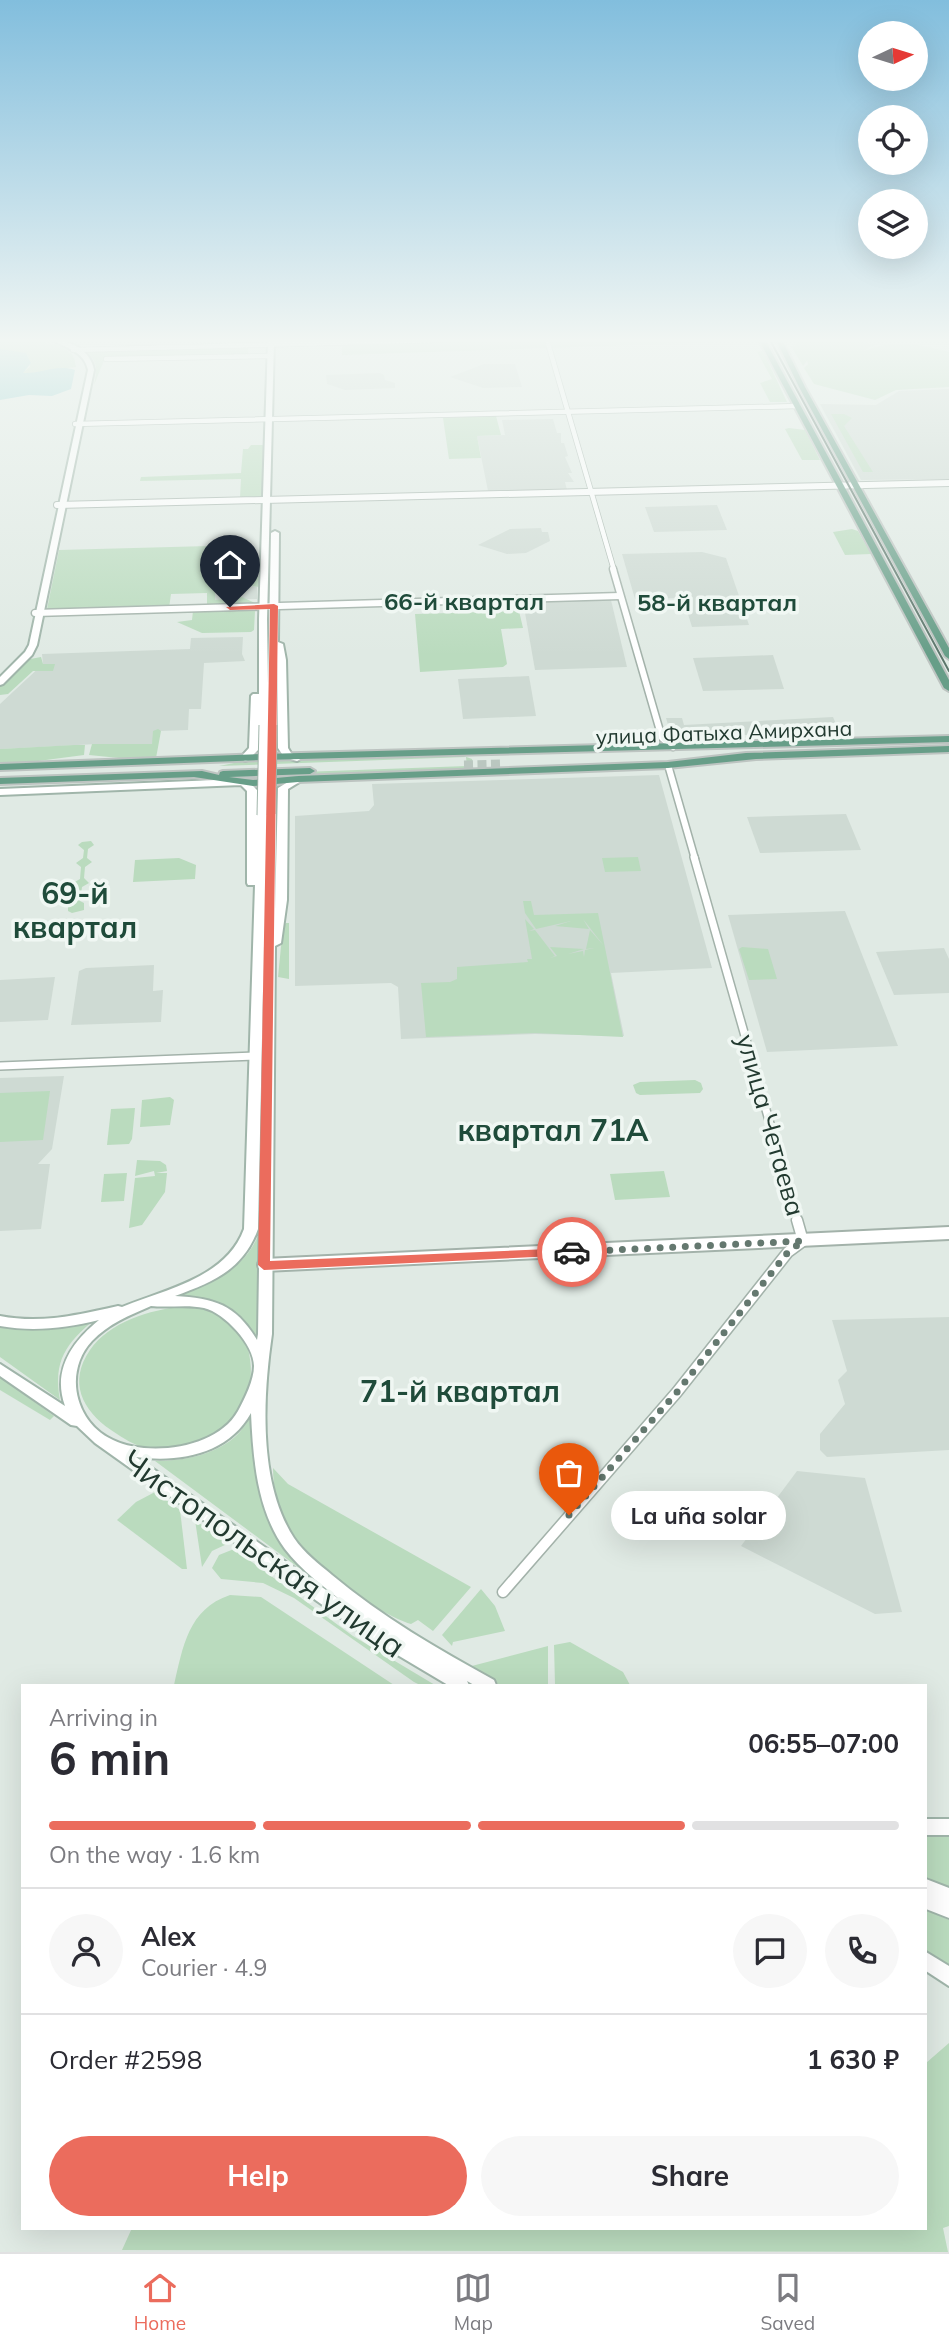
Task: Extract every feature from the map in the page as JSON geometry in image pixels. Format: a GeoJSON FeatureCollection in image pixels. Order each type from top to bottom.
{"type":"FeatureCollection","features":[{"type":"Feature","properties":{"kind":"main road"},"geometry":{"type":"LineString","coordinates":[[0,682],[29,653],[73,445]]}},
{"type":"Feature","properties":{"kind":"main road","name":"Чистопольская улица"},"geometry":{"type":"LineString","coordinates":[[268,725],[263,637],[269,606],[272,445]]}},
{"type":"Feature","properties":{"kind":"main road"},"geometry":{"type":"LineString","coordinates":[[818,445],[949,688]]}},
{"type":"Feature","properties":{"kind":"main road"},"geometry":{"type":"LineString","coordinates":[[835,445],[949,656]]}},
{"type":"Feature","properties":{"kind":"main road","name":"Чистопольская улица"},"geometry":{"type":"LineString","coordinates":[[269,606],[274,631],[268,725],[270,967],[265,1334],[260,1369],[260,1436],[267,1493],[286,1540],[332,1585],[375,1616],[486,1684]]}},
{"type":"Feature","properties":{"kind":"main road"},"geometry":{"type":"LineString","coordinates":[[0,676],[26,649],[38,613]]}},
{"type":"Feature","properties":{"kind":"main road"},"geometry":{"type":"LineString","coordinates":[[274,631],[282,660],[282,735],[285,754],[297,758]]}},
{"type":"Feature","properties":{"kind":"main road"},"geometry":{"type":"LineString","coordinates":[[197,772],[241,758],[254,749],[257,662],[263,637]]}},
{"type":"Feature","properties":{"kind":"main road"},"geometry":{"type":"LineString","coordinates":[[254,736],[266,741],[282,735]]}},
{"type":"Feature","properties":{"kind":"main road"},"geometry":{"type":"LineString","coordinates":[[0,792],[298,779],[461,763],[509,751],[676,747],[948,748]]}},
{"type":"Feature","properties":{"kind":"main road"},"geometry":{"type":"LineString","coordinates":[[676,747],[730,751]]}},
{"type":"Feature","properties":{"kind":"main road","name":"улица Фатыха Амирхана"},"geometry":{"type":"LineString","coordinates":[[901,748],[755,756],[500,761],[730,751],[901,748],[948,748]]}},
{"type":"Feature","properties":{"kind":"main road"},"geometry":{"type":"LineString","coordinates":[[701,762],[948,748]]}},
{"type":"Feature","properties":{"kind":"main road"},"geometry":{"type":"LineString","coordinates":[[509,751],[496,756],[492,762],[499,768],[512,770]]}},
{"type":"Feature","properties":{"kind":"main road"},"geometry":{"type":"LineString","coordinates":[[0,767],[297,758],[461,763],[512,770],[668,765],[755,756]]}},
{"type":"Feature","properties":{"kind":"main road"},"geometry":{"type":"LineString","coordinates":[[0,781],[461,763]]}},
{"type":"Feature","properties":{"kind":"main road"},"geometry":{"type":"LineString","coordinates":[[106,764],[155,773]]}},
{"type":"Feature","properties":{"kind":"main road"},"geometry":{"type":"LineString","coordinates":[[197,772],[243,782],[251,788],[253,931],[259,941]]}},
{"type":"Feature","properties":{"kind":"main road"},"geometry":{"type":"LineString","coordinates":[[0,781],[42,784],[119,781],[155,773]]}},
{"type":"Feature","properties":{"kind":"main road"},"geometry":{"type":"LineString","coordinates":[[270,967],[282,900],[284,786],[298,779]]}},
{"type":"Feature","properties":{"kind":"main road"},"geometry":{"type":"LineString","coordinates":[[42,784],[57,790]]}},
{"type":"Feature","properties":{"kind":"main road"},"geometry":{"type":"LineString","coordinates":[[251,802],[269,796],[282,801]]}},
{"type":"Feature","properties":{"kind":"main road","name":"Чистопольская улица"},"geometry":{"type":"LineString","coordinates":[[267,815],[259,941],[251,1229],[246,1244],[220,1271],[125,1310],[88,1338],[74,1355],[68,1372],[67,1390],[72,1409],[87,1430],[375,1633],[459,1684]]}},
{"type":"Feature","properties":{"kind":"main road","name":"Чистопольская улица"},"geometry":{"type":"LineString","coordinates":[[104,1442],[150,1454],[174,1453],[202,1447],[219,1439],[239,1422],[260,1369],[248,1333],[236,1318],[219,1308],[199,1303],[146,1303]]}},
{"type":"Feature","properties":{"kind":"main road"},"geometry":{"type":"LineString","coordinates":[[0,1321],[52,1326],[125,1310]]}},
{"type":"Feature","properties":{"kind":"main road"},"geometry":{"type":"LineString","coordinates":[[0,1369],[87,1430]]}},
{"type":"Feature","properties":{"kind":"main road"},"geometry":{"type":"LineString","coordinates":[[927,1827],[949,1827]]}},
{"type":"Feature","properties":{"kind":"main road"},"geometry":{"type":"LineString","coordinates":[[927,1887],[949,1897]]}},
{"type":"Feature","properties":{"kind":"main road"},"geometry":{"type":"LineString","coordinates":[[927,1901],[949,1910]]}},
{"type":"Feature","properties":{"kind":"main road"},"geometry":{"type":"LineString","coordinates":[[927,1962],[949,1977]]}},
{"type":"Feature","properties":{"kind":"street"},"geometry":{"type":"LineString","coordinates":[[577,445],[662,738],[676,747]]}},
{"type":"Feature","properties":{"kind":"street"},"geometry":{"type":"LineString","coordinates":[[60,505],[949,482]]}},
{"type":"Feature","properties":{"kind":"street"},"geometry":{"type":"LineString","coordinates":[[38,613],[620,596]]}},
{"type":"Feature","properties":{"kind":"street"},"geometry":{"type":"LineString","coordinates":[[637,748],[658,743],[662,738]]}},
{"type":"Feature","properties":{"kind":"street","name":"улица Четаева"},"geometry":{"type":"LineString","coordinates":[[503,1592],[677,1392],[788,1252],[803,1241],[668,765]]}},
{"type":"Feature","properties":{"kind":"street"},"geometry":{"type":"LineString","coordinates":[[0,1066],[255,1056]]}},
{"type":"Feature","properties":{"kind":"street"},"geometry":{"type":"LineString","coordinates":[[264,1265],[949,1233]]}},
{"type":"Feature","properties":{"kind":"shaded area"},"geometry":{"type":"Polygon","coordinates":[[[479,445],[565,445],[568,456],[565,457],[572,473],[568,473],[574,482],[565,482],[567,490],[488,491],[479,445]]]}},
{"type":"Feature","properties":{"kind":"shaded area"},"geometry":{"type":"Polygon","coordinates":[[[842,445],[949,445],[949,479],[861,480],[842,445]]]}},
{"type":"Feature","properties":{"kind":"shaded area"},"geometry":{"type":"Polygon","coordinates":[[[717,505],[727,530],[654,532],[645,507],[717,505]]]}},
{"type":"Feature","properties":{"kind":"shaded area"},"geometry":{"type":"Polygon","coordinates":[[[541,528],[542,532],[548,532],[550,541],[526,553],[507,554],[478,545],[510,529],[541,528]]]}},
{"type":"Feature","properties":{"kind":"shaded area"},"geometry":{"type":"Polygon","coordinates":[[[702,552],[726,558],[749,625],[692,627],[683,598],[635,599],[622,554],[702,552]]]}},
{"type":"Feature","properties":{"kind":"shaded area"},"geometry":{"type":"Polygon","coordinates":[[[247,579],[250,586],[257,587],[257,599],[215,600],[214,580],[247,579]]]}},
{"type":"Feature","properties":{"kind":"shaded area"},"geometry":{"type":"Polygon","coordinates":[[[611,600],[627,667],[535,670],[524,607],[530,602],[611,600]]]}},
{"type":"Feature","properties":{"kind":"shaded area"},"geometry":{"type":"Polygon","coordinates":[[[243,637],[242,654],[245,661],[204,663],[201,709],[189,709],[188,730],[158,731],[152,744],[0,749],[0,704],[43,664],[42,654],[190,649],[191,638],[243,637]]]}},
{"type":"Feature","properties":{"kind":"shaded area"},"geometry":{"type":"Polygon","coordinates":[[[773,655],[784,689],[703,691],[693,658],[773,655]]]}},
{"type":"Feature","properties":{"kind":"shaded area"},"geometry":{"type":"Polygon","coordinates":[[[529,676],[536,716],[463,719],[458,679],[529,676]]]}},
{"type":"Feature","properties":{"kind":"shaded area"},"geometry":{"type":"Polygon","coordinates":[[[833,717],[839,731],[672,738],[666,718],[682,718],[684,725],[833,717]]]}},
{"type":"Feature","properties":{"kind":"shaded area"},"geometry":{"type":"Polygon","coordinates":[[[659,775],[712,968],[611,973],[624,1036],[535,1034],[401,1039],[398,987],[391,983],[295,986],[295,816],[369,811],[374,805],[372,784],[659,775]]]}},
{"type":"Feature","properties":{"kind":"shaded area"},"geometry":{"type":"Polygon","coordinates":[[[846,814],[861,850],[760,853],[747,817],[846,814]]]}},
{"type":"Feature","properties":{"kind":"shaded area"},"geometry":{"type":"Polygon","coordinates":[[[845,911],[898,1046],[767,1052],[728,915],[845,911]]]}},
{"type":"Feature","properties":{"kind":"shaded area"},"geometry":{"type":"Polygon","coordinates":[[[944,948],[949,959],[949,993],[894,995],[876,952],[944,948]]]}},
{"type":"Feature","properties":{"kind":"shaded area"},"geometry":{"type":"Polygon","coordinates":[[[154,965],[153,991],[163,990],[161,1022],[71,1025],[79,971],[86,968],[154,965]]]}},
{"type":"Feature","properties":{"kind":"shaded area"},"geometry":{"type":"Polygon","coordinates":[[[55,977],[48,1020],[0,1022],[0,980],[55,977]]]}},
{"type":"Feature","properties":{"kind":"shaded area"},"geometry":{"type":"Polygon","coordinates":[[[64,1076],[52,1149],[38,1164],[50,1164],[41,1229],[0,1231],[0,1078],[64,1076]]]}},
{"type":"Feature","properties":{"kind":"shaded area"},"geometry":{"type":"Polygon","coordinates":[[[949,1317],[949,1450],[827,1457],[820,1450],[820,1434],[845,1404],[838,1380],[847,1371],[832,1320],[949,1317]]]}},
{"type":"Feature","properties":{"kind":"shaded area"},"geometry":{"type":"Polygon","coordinates":[[[797,1471],[865,1478],[902,1612],[875,1614],[741,1546],[797,1471]]]}},
{"type":"Feature","properties":{"kind":"green space"},"geometry":{"type":"Polygon","coordinates":[[[251,445],[264,445],[262,498],[240,498],[241,479],[140,481],[141,477],[241,473],[243,449],[248,449],[251,445]]]}},
{"type":"Feature","properties":{"kind":"green space"},"geometry":{"type":"Polygon","coordinates":[[[447,445],[479,445],[481,458],[449,459],[447,445]]]}},
{"type":"Feature","properties":{"kind":"green space"},"geometry":{"type":"Polygon","coordinates":[[[794,445],[813,445],[820,460],[802,460],[794,445]]]}},
{"type":"Feature","properties":{"kind":"green space"},"geometry":{"type":"Polygon","coordinates":[[[848,445],[856,445],[873,472],[863,472],[848,445]]]}},
{"type":"Feature","properties":{"kind":"green space"},"geometry":{"type":"Polygon","coordinates":[[[852,529],[858,531],[871,554],[845,555],[833,532],[852,529]]]}},
{"type":"Feature","properties":{"kind":"green space"},"geometry":{"type":"Polygon","coordinates":[[[246,545],[243,575],[250,575],[251,578],[258,575],[260,587],[250,586],[247,579],[215,580],[215,600],[242,597],[257,604],[207,606],[207,593],[171,594],[169,608],[47,609],[59,550],[246,545]]]}},
{"type":"Feature","properties":{"kind":"green space"},"geometry":{"type":"Polygon","coordinates":[[[193,611],[255,611],[254,630],[251,632],[202,633],[177,622],[192,620],[193,611]]]}},
{"type":"Feature","properties":{"kind":"green space"},"geometry":{"type":"Polygon","coordinates":[[[519,611],[523,628],[501,629],[507,664],[503,667],[420,672],[415,614],[519,611]]]}},
{"type":"Feature","properties":{"kind":"green space"},"geometry":{"type":"Polygon","coordinates":[[[41,657],[43,664],[55,664],[53,671],[33,671],[8,694],[0,695],[0,687],[25,660],[41,657]]]}},
{"type":"Feature","properties":{"kind":"green space"},"geometry":{"type":"Polygon","coordinates":[[[153,731],[161,731],[156,758],[139,760],[89,755],[92,744],[152,744],[153,731]]]}},
{"type":"Feature","properties":{"kind":"green space"},"geometry":{"type":"Polygon","coordinates":[[[85,745],[84,755],[23,763],[0,763],[0,749],[85,745]]]}},
{"type":"Feature","properties":{"kind":"green space"},"geometry":{"type":"Polygon","coordinates":[[[458,754],[472,759],[473,764],[460,770],[307,775],[254,780],[221,775],[467,766],[466,757],[219,766],[254,759],[309,760],[458,754]]]}},
{"type":"Feature","properties":{"kind":"green space"},"geometry":{"type":"Polygon","coordinates":[[[91,841],[94,845],[88,849],[87,858],[92,862],[85,867],[84,878],[89,883],[82,887],[80,901],[84,903],[84,910],[72,913],[68,911],[68,906],[76,901],[78,888],[73,883],[80,879],[81,867],[76,863],[83,858],[84,850],[78,845],[91,841]]]}},
{"type":"Feature","properties":{"kind":"green space"},"geometry":{"type":"Polygon","coordinates":[[[638,857],[641,871],[605,872],[602,858],[638,857]]]}},
{"type":"Feature","properties":{"kind":"green space"},"geometry":{"type":"Polygon","coordinates":[[[179,858],[196,865],[195,879],[133,882],[135,860],[179,858]]]}},
{"type":"Feature","properties":{"kind":"green space"},"geometry":{"type":"Polygon","coordinates":[[[523,901],[531,901],[534,915],[598,913],[623,1037],[535,1033],[426,1037],[421,983],[450,982],[457,979],[457,967],[528,962],[527,959],[532,959],[525,919],[534,929],[529,931],[535,930],[555,956],[550,958],[557,956],[550,947],[584,949],[568,954],[583,951],[584,957],[585,950],[594,948],[586,949],[590,930],[604,946],[583,919],[589,929],[555,926],[571,921],[536,929],[525,913],[523,901]]]}},
{"type":"Feature","properties":{"kind":"green space"},"geometry":{"type":"Polygon","coordinates":[[[289,923],[289,979],[278,977],[283,926],[289,923]]]}},
{"type":"Feature","properties":{"kind":"green space"},"geometry":{"type":"Polygon","coordinates":[[[739,949],[768,949],[777,979],[749,980],[739,949]]]}},
{"type":"Feature","properties":{"kind":"green space"},"geometry":{"type":"Polygon","coordinates":[[[695,1080],[701,1083],[703,1089],[700,1093],[640,1095],[636,1093],[633,1085],[640,1082],[695,1080]]]}},
{"type":"Feature","properties":{"kind":"green space"},"geometry":{"type":"Polygon","coordinates":[[[50,1091],[43,1140],[0,1142],[0,1093],[50,1091]]]}},
{"type":"Feature","properties":{"kind":"green space"},"geometry":{"type":"Polygon","coordinates":[[[170,1097],[174,1100],[170,1125],[140,1127],[142,1100],[170,1097]]]}},
{"type":"Feature","properties":{"kind":"green space"},"geometry":{"type":"Polygon","coordinates":[[[135,1108],[132,1139],[129,1144],[107,1145],[111,1109],[135,1108]]]}},
{"type":"Feature","properties":{"kind":"green space"},"geometry":{"type":"Polygon","coordinates":[[[137,1160],[160,1161],[166,1165],[167,1171],[156,1173],[167,1173],[165,1192],[142,1225],[129,1228],[135,1178],[155,1176],[154,1171],[135,1176],[137,1160]]]}},
{"type":"Feature","properties":{"kind":"green space"},"geometry":{"type":"Polygon","coordinates":[[[664,1171],[670,1197],[615,1200],[610,1174],[664,1171]]]}},
{"type":"Feature","properties":{"kind":"green space"},"geometry":{"type":"Polygon","coordinates":[[[127,1173],[124,1201],[101,1202],[104,1174],[127,1173]]]}},
{"type":"Feature","properties":{"kind":"green space"},"geometry":{"type":"Polygon","coordinates":[[[260,1230],[258,1338],[241,1317],[222,1304],[201,1298],[174,1296],[214,1280],[237,1265],[254,1244],[260,1230]]]}},
{"type":"Feature","properties":{"kind":"green space"},"geometry":{"type":"Polygon","coordinates":[[[183,1306],[214,1312],[238,1329],[244,1338],[250,1358],[248,1390],[230,1425],[218,1436],[188,1447],[149,1449],[120,1436],[92,1414],[81,1394],[80,1373],[90,1350],[108,1332],[144,1314],[183,1306]]]}},
{"type":"Feature","properties":{"kind":"green space"},"geometry":{"type":"Polygon","coordinates":[[[95,1319],[69,1345],[60,1363],[60,1400],[0,1357],[0,1325],[44,1329],[95,1319]]]}},
{"type":"Feature","properties":{"kind":"green space"},"geometry":{"type":"Polygon","coordinates":[[[0,1377],[54,1416],[50,1420],[0,1390],[0,1377]]]}},
{"type":"Feature","properties":{"kind":"green space"},"geometry":{"type":"Polygon","coordinates":[[[257,1408],[258,1474],[264,1506],[279,1541],[303,1571],[155,1461],[188,1458],[220,1447],[238,1434],[257,1408]]]}},
{"type":"Feature","properties":{"kind":"green space"},"geometry":{"type":"Polygon","coordinates":[[[273,1468],[288,1484],[471,1587],[433,1631],[418,1620],[411,1624],[379,1609],[341,1584],[294,1539],[278,1505],[273,1468]]]}},
{"type":"Feature","properties":{"kind":"green space"},"geometry":{"type":"Polygon","coordinates":[[[155,1492],[180,1510],[187,1569],[182,1569],[117,1520],[136,1502],[155,1492]]]}},
{"type":"Feature","properties":{"kind":"green space"},"geometry":{"type":"Polygon","coordinates":[[[195,1520],[227,1544],[212,1551],[202,1567],[195,1520]]]}},
{"type":"Feature","properties":{"kind":"green space"},"geometry":{"type":"Polygon","coordinates":[[[234,1549],[353,1636],[433,1684],[414,1682],[294,1598],[263,1583],[221,1579],[212,1568],[219,1555],[234,1549]]]}},
{"type":"Feature","properties":{"kind":"green space"},"geometry":{"type":"Polygon","coordinates":[[[481,1589],[495,1606],[505,1631],[453,1642],[452,1646],[442,1635],[481,1589]]]}},
{"type":"Feature","properties":{"kind":"green space"},"geometry":{"type":"Polygon","coordinates":[[[230,1595],[261,1597],[392,1684],[174,1684],[190,1631],[196,1620],[216,1601],[230,1595]]]}},
{"type":"Feature","properties":{"kind":"green space"},"geometry":{"type":"Polygon","coordinates":[[[570,1642],[623,1672],[629,1684],[555,1684],[554,1645],[570,1642]]]}},
{"type":"Feature","properties":{"kind":"green space"},"geometry":{"type":"Polygon","coordinates":[[[548,1646],[548,1684],[498,1684],[468,1667],[548,1646]]]}},
{"type":"Feature","properties":{"kind":"green space"},"geometry":{"type":"Polygon","coordinates":[[[949,1833],[949,1891],[927,1881],[927,1834],[949,1833]]]}},
{"type":"Feature","properties":{"kind":"green space"},"geometry":{"type":"Polygon","coordinates":[[[927,1910],[949,1920],[949,1969],[927,1953],[927,1910]]]}},
{"type":"Feature","properties":{"kind":"green space"},"geometry":{"type":"Polygon","coordinates":[[[949,2043],[949,2226],[943,2228],[948,2252],[122,2250],[131,2230],[927,2230],[927,2062],[949,2043]]]}},
{"type":"Feature","properties":{"kind":"tunnel"},"geometry":{"type":"LineString","coordinates":[[464,765],[500,764]]}},
{"type":"Feature","properties":{"kind":"tram line"},"geometry":{"type":"LineString","coordinates":[[827,445],[949,671]]}},
{"type":"Feature","properties":{"kind":"way so far"},"geometry":{"type":"LineString","coordinates":[[569,1515],[677,1392],[788,1252],[803,1241],[572,1252]]}},
{"type":"Feature","properties":{"kind":"place","name":"La uña solar"},"geometry":{"type":"Point","coordinates":[569,1515]}},
{"type":"Feature","properties":{"kind":"district","name":"66-й квартал"},"geometry":{"type":"Point","coordinates":[464,601]}},
{"type":"Feature","properties":{"kind":"district","name":"58-й квартал"},"geometry":{"type":"Point","coordinates":[717,602]}},
{"type":"Feature","properties":{"kind":"district","name":"69-й квартал"},"geometry":{"type":"Point","coordinates":[75,910]}},
{"type":"Feature","properties":{"kind":"district","name":"квартал 71А"},"geometry":{"type":"Point","coordinates":[553,1130]}},
{"type":"Feature","properties":{"kind":"district","name":"71-й квартал"},"geometry":{"type":"Point","coordinates":[460,1391]}},
{"type":"Feature","properties":{"kind":"route"},"geometry":{"type":"LineString","coordinates":[[230,607],[274,606],[264,1265],[572,1252]]}}]}
